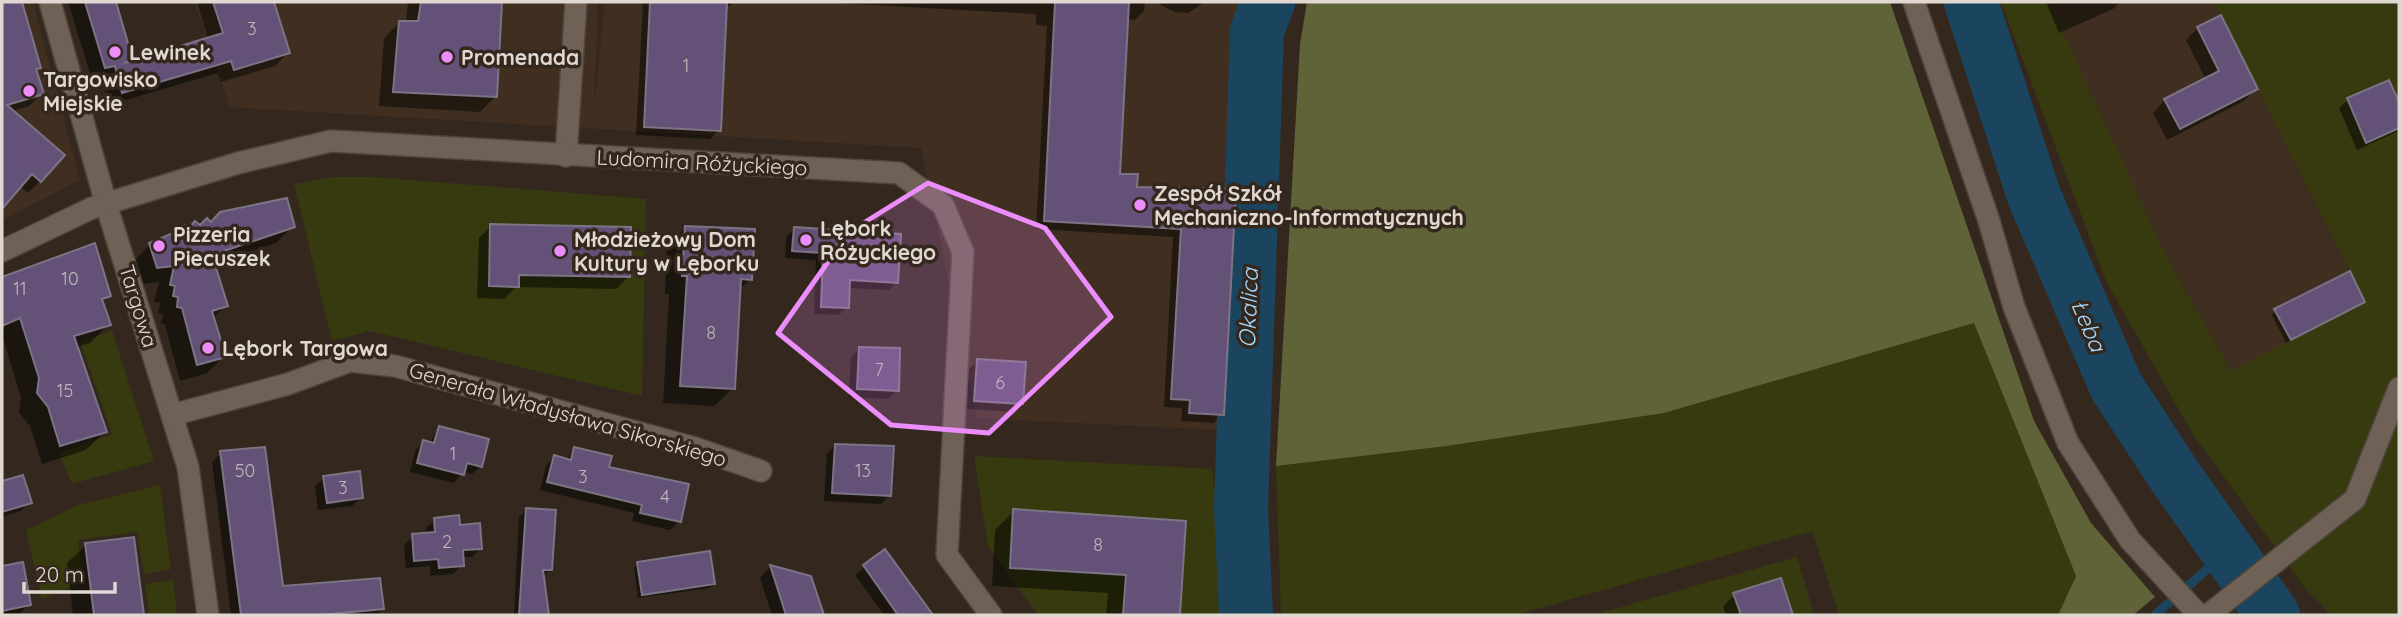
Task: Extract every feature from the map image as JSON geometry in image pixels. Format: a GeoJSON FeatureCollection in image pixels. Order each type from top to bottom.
{"type":"FeatureCollection","features":[{"type":"Feature","properties":{"kind":"street","name":"Targowa"},"geometry":{"type":"LineString","coordinates":[[50,2],[106,204],[188,467],[208,615]]}},
{"type":"Feature","properties":{"kind":"street"},"geometry":{"type":"LineString","coordinates":[[566,156],[576,2]]}},
{"type":"Feature","properties":{"kind":"street"},"geometry":{"type":"LineString","coordinates":[[1914,2],[1989,220],[2014,307],[2068,443],[2130,540],[2186,601]]}},
{"type":"Feature","properties":{"kind":"street","name":"Ludomira Różyckiego"},"geometry":{"type":"LineString","coordinates":[[2,251],[61,222],[106,204],[239,163],[331,141],[428,144],[566,156],[899,173],[943,205],[963,252],[947,555],[991,615]]}},
{"type":"Feature","properties":{"kind":"street","name":"Generała Władysława Sikorskiego"},"geometry":{"type":"LineString","coordinates":[[172,415],[288,384],[350,360],[396,366],[695,448],[761,471]]}},
{"type":"Feature","properties":{"kind":"street"},"geometry":{"type":"LineString","coordinates":[[2208,615],[2355,499],[2399,388]]}},
{"type":"Feature","properties":{"kind":"highlighted area"},"geometry":{"type":"Polygon","coordinates":[[[928,183],[1045,228],[1111,317],[989,433],[891,425],[778,333],[849,232],[928,183]]]}},
{"type":"Feature","properties":{"kind":"shaded area","name":"Targowisko Miejskie"},"geometry":{"type":"Polygon","coordinates":[[[2,2],[33,2],[80,180],[2,220],[2,2]]]}},
{"type":"Feature","properties":{"kind":"shaded area"},"geometry":{"type":"Polygon","coordinates":[[[195,2],[598,2],[594,111],[605,2],[1252,2],[1240,45],[1240,431],[977,418],[921,148],[230,107],[195,2]]]}},
{"type":"Feature","properties":{"kind":"shaded area"},"geometry":{"type":"Polygon","coordinates":[[[2001,2],[2049,2],[2163,250],[2231,371],[2365,301],[2214,2],[2399,2],[2397,615],[2331,615],[2305,588],[2192,433],[2106,281],[2001,2]]]}},
{"type":"Feature","properties":{"kind":"shaded area"},"geometry":{"type":"Polygon","coordinates":[[[2043,2],[2214,2],[2365,302],[2231,371],[2163,250],[2043,2]]]}},
{"type":"Feature","properties":{"kind":"shaded area"},"geometry":{"type":"Polygon","coordinates":[[[333,177],[374,177],[646,199],[642,396],[370,331],[332,341],[294,184],[333,177]]]}},
{"type":"Feature","properties":{"kind":"shaded area"},"geometry":{"type":"Polygon","coordinates":[[[1974,323],[2076,576],[2058,615],[1839,615],[1812,531],[1515,615],[1281,615],[1276,466],[1447,446],[1664,413],[1974,323]]]}},
{"type":"Feature","properties":{"kind":"shaded area"},"geometry":{"type":"Polygon","coordinates":[[[112,331],[154,461],[72,484],[59,453],[112,434],[80,341],[112,331]]]}},
{"type":"Feature","properties":{"kind":"shaded area"},"geometry":{"type":"Polygon","coordinates":[[[974,456],[1212,469],[1229,615],[1038,615],[988,546],[974,456]]]}},
{"type":"Feature","properties":{"kind":"shaded area"},"geometry":{"type":"Polygon","coordinates":[[[160,485],[171,569],[144,574],[137,532],[78,540],[83,582],[42,599],[26,530],[78,505],[160,485]]]}},
{"type":"Feature","properties":{"kind":"shaded area"},"geometry":{"type":"Polygon","coordinates":[[[1797,557],[1814,615],[1593,615],[1797,557]]]}},
{"type":"Feature","properties":{"kind":"shaded area"},"geometry":{"type":"Polygon","coordinates":[[[173,580],[177,615],[149,615],[145,584],[173,580]]]}},
{"type":"Feature","properties":{"kind":"green space"},"geometry":{"type":"Polygon","coordinates":[[[1307,2],[1890,2],[2034,421],[2091,523],[2155,597],[2133,615],[2058,615],[2076,576],[1974,323],[1664,413],[1447,446],[1276,466],[1300,44],[1307,2]]]}},
{"type":"Feature","properties":{"kind":"building"},"geometry":{"type":"Polygon","coordinates":[[[2,2],[22,2],[41,68],[36,69],[44,94],[7,105],[65,155],[41,182],[32,174],[2,209],[2,2]]]}},
{"type":"Feature","properties":{"kind":"building"},"geometry":{"type":"Polygon","coordinates":[[[85,2],[116,2],[133,60],[124,63],[223,33],[213,2],[274,2],[290,53],[234,70],[231,61],[122,93],[115,66],[105,68],[85,2]]]}},
{"type":"Feature","properties":{"kind":"building","name":"Promenada"},"geometry":{"type":"Polygon","coordinates":[[[421,2],[502,2],[497,97],[393,92],[399,21],[418,21],[421,2]]]}},
{"type":"Feature","properties":{"kind":"building"},"geometry":{"type":"Polygon","coordinates":[[[650,2],[727,2],[721,131],[644,127],[650,2]]]}},
{"type":"Feature","properties":{"kind":"building","name":"Zespół Szkół Mechaniczno-Informatycznych"},"geometry":{"type":"Polygon","coordinates":[[[1055,2],[1129,2],[1120,174],[1138,174],[1137,187],[1236,189],[1224,415],[1189,413],[1190,400],[1171,399],[1181,229],[1044,221],[1055,2]]]}},
{"type":"Feature","properties":{"kind":"building"},"geometry":{"type":"Polygon","coordinates":[[[2221,15],[2258,89],[2180,129],[2164,99],[2219,71],[2197,27],[2221,15]]]}},
{"type":"Feature","properties":{"kind":"building"},"geometry":{"type":"Polygon","coordinates":[[[2389,80],[2399,102],[2399,128],[2366,143],[2347,98],[2389,80]]]}},
{"type":"Feature","properties":{"kind":"building"},"geometry":{"type":"Polygon","coordinates":[[[287,198],[295,227],[212,255],[228,306],[212,311],[226,357],[197,365],[182,308],[177,307],[178,297],[173,296],[175,286],[170,285],[174,266],[157,268],[149,243],[178,231],[184,225],[188,229],[195,221],[200,225],[207,218],[211,222],[220,212],[287,198]]]}},
{"type":"Feature","properties":{"kind":"building","name":"Młodzieżowy Dom Kultury w Lęborku"},"geometry":{"type":"Polygon","coordinates":[[[490,224],[631,227],[630,277],[519,275],[519,287],[489,286],[490,224]]]}},
{"type":"Feature","properties":{"kind":"building"},"geometry":{"type":"Polygon","coordinates":[[[685,226],[755,229],[752,280],[741,279],[735,389],[680,386],[687,276],[682,276],[685,226]]]}},
{"type":"Feature","properties":{"kind":"building"},"geometry":{"type":"Polygon","coordinates":[[[794,227],[901,234],[898,283],[850,280],[849,308],[821,307],[823,253],[792,251],[794,227]]]}},
{"type":"Feature","properties":{"kind":"building"},"geometry":{"type":"Polygon","coordinates":[[[95,243],[111,296],[102,299],[111,325],[74,336],[107,432],[60,446],[48,407],[37,393],[39,378],[20,318],[2,326],[2,277],[95,243]]]}},
{"type":"Feature","properties":{"kind":"building"},"geometry":{"type":"Polygon","coordinates":[[[2350,271],[2365,302],[2291,340],[2274,309],[2350,271]]]}},
{"type":"Feature","properties":{"kind":"building"},"geometry":{"type":"Polygon","coordinates":[[[859,347],[900,348],[899,391],[857,389],[859,347]]]}},
{"type":"Feature","properties":{"kind":"building"},"geometry":{"type":"Polygon","coordinates":[[[977,359],[1026,362],[1023,404],[974,401],[977,359]]]}},
{"type":"Feature","properties":{"kind":"building"},"geometry":{"type":"Polygon","coordinates":[[[439,426],[489,439],[482,467],[467,463],[464,475],[417,463],[423,440],[434,443],[439,426]]]}},
{"type":"Feature","properties":{"kind":"building"},"geometry":{"type":"Polygon","coordinates":[[[835,444],[894,446],[891,496],[832,493],[835,444]]]}},
{"type":"Feature","properties":{"kind":"building"},"geometry":{"type":"Polygon","coordinates":[[[265,447],[283,586],[380,578],[384,609],[319,615],[241,615],[220,451],[265,447]]]}},
{"type":"Feature","properties":{"kind":"building"},"geometry":{"type":"Polygon","coordinates":[[[574,447],[612,456],[609,467],[689,484],[681,522],[640,513],[642,505],[547,482],[554,455],[571,460],[574,447]]]}},
{"type":"Feature","properties":{"kind":"building"},"geometry":{"type":"Polygon","coordinates":[[[360,471],[363,498],[327,503],[323,476],[360,471]]]}},
{"type":"Feature","properties":{"kind":"building"},"geometry":{"type":"Polygon","coordinates":[[[23,475],[32,503],[2,512],[2,481],[23,475]]]}},
{"type":"Feature","properties":{"kind":"building"},"geometry":{"type":"Polygon","coordinates":[[[526,508],[556,510],[552,570],[543,570],[549,615],[519,615],[526,508]]]}},
{"type":"Feature","properties":{"kind":"building"},"geometry":{"type":"Polygon","coordinates":[[[1013,509],[1186,521],[1180,615],[1123,615],[1126,575],[1010,568],[1013,509]]]}},
{"type":"Feature","properties":{"kind":"building"},"geometry":{"type":"Polygon","coordinates":[[[459,515],[460,525],[480,523],[482,549],[463,550],[464,566],[439,568],[438,559],[414,561],[412,534],[435,532],[434,518],[459,515]]]}},
{"type":"Feature","properties":{"kind":"building"},"geometry":{"type":"Polygon","coordinates":[[[134,537],[144,615],[94,615],[85,543],[134,537]]]}},
{"type":"Feature","properties":{"kind":"building"},"geometry":{"type":"Polygon","coordinates":[[[885,549],[933,615],[898,615],[863,565],[885,549]]]}},
{"type":"Feature","properties":{"kind":"building"},"geometry":{"type":"Polygon","coordinates":[[[710,551],[715,584],[642,595],[637,562],[710,551]]]}},
{"type":"Feature","properties":{"kind":"building"},"geometry":{"type":"Polygon","coordinates":[[[23,562],[31,605],[2,611],[2,566],[23,562]]]}},
{"type":"Feature","properties":{"kind":"building"},"geometry":{"type":"Polygon","coordinates":[[[770,565],[811,576],[824,615],[786,615],[770,565]]]}},
{"type":"Feature","properties":{"kind":"building"},"geometry":{"type":"Polygon","coordinates":[[[1781,578],[1793,615],[1741,615],[1733,593],[1781,578]]]}},
{"type":"Feature","properties":{"kind":"waterway","name":"Okalica"},"geometry":{"type":"LineString","coordinates":[[1246,615],[1241,508],[1257,31],[1268,2]]}},
{"type":"Feature","properties":{"kind":"waterway","name":"Łeba"},"geometry":{"type":"LineString","coordinates":[[1971,2],[2034,196],[2116,386],[2174,475],[2273,615]]}},
{"type":"Feature","properties":{"kind":"waterway"},"geometry":{"type":"LineString","coordinates":[[2155,615],[2228,551]]}},
{"type":"Feature","properties":{"kind":"place","name":"Lewinek"},"geometry":{"type":"Point","coordinates":[115,52]}},
{"type":"Feature","properties":{"kind":"place","name":"Promenada"},"geometry":{"type":"Point","coordinates":[447,57]}},
{"type":"Feature","properties":{"kind":"place","name":"Targowisko Miejskie"},"geometry":{"type":"Point","coordinates":[29,91]}},
{"type":"Feature","properties":{"kind":"place","name":"Zespół Szkół Mechaniczno-Informatycznych"},"geometry":{"type":"Point","coordinates":[1140,205]}},
{"type":"Feature","properties":{"kind":"place","name":"Lębork Różyckiego"},"geometry":{"type":"Point","coordinates":[806,240]}},
{"type":"Feature","properties":{"kind":"place","name":"Pizzeria Piecuszek"},"geometry":{"type":"Point","coordinates":[159,246]}},
{"type":"Feature","properties":{"kind":"place","name":"Młodzieżowy Dom Kultury w Lęborku"},"geometry":{"type":"Point","coordinates":[560,251]}},
{"type":"Feature","properties":{"kind":"place","name":"Lębork Targowa"},"geometry":{"type":"Point","coordinates":[208,348]}}]}
